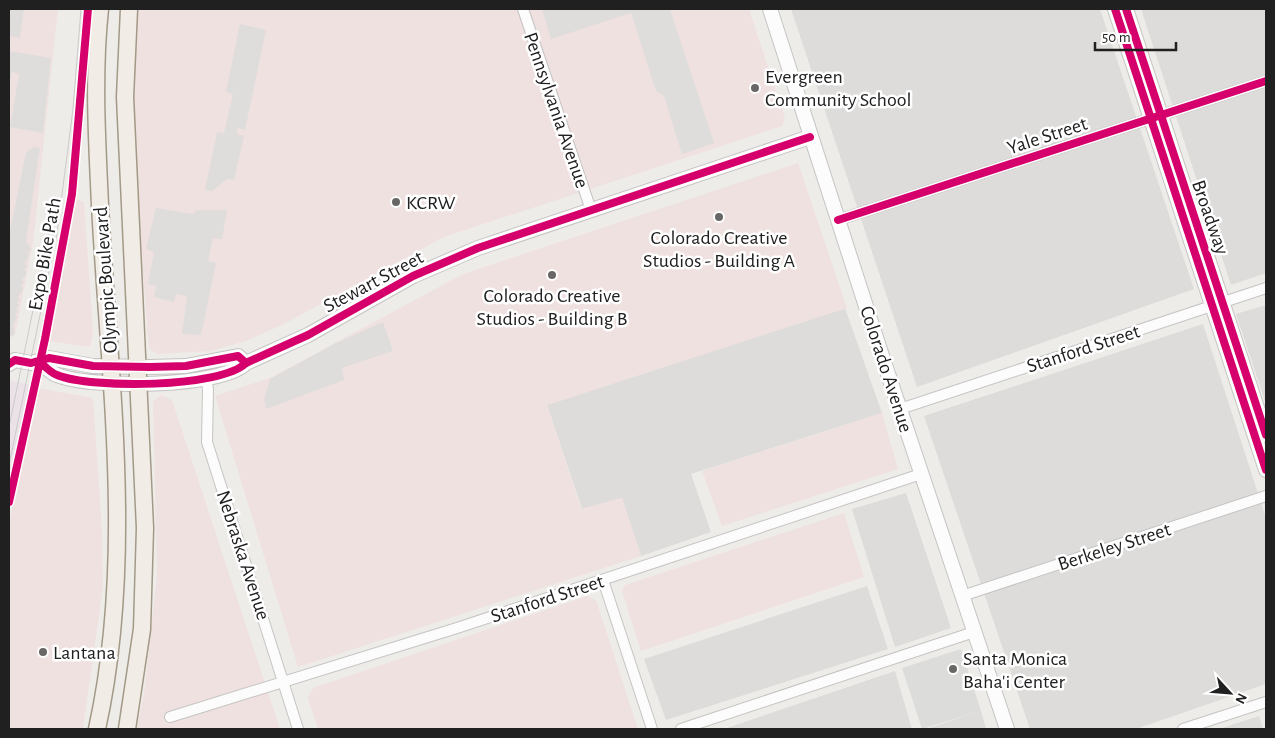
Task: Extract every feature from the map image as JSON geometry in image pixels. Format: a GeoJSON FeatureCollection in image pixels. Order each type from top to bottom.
{"type":"FeatureCollection","features":[{"type":"Feature","properties":{"kind":"main road","name":"Olympic Boulevard"},"geometry":{"type":"LineString","coordinates":[[97,729],[112,651],[116,600],[117,538],[111,384],[96,128],[96,80],[100,9]]}},
{"type":"Feature","properties":{"kind":"main road","name":"Olympic Boulevard"},"geometry":{"type":"LineString","coordinates":[[128,729],[139,658],[145,584],[145,528],[140,453],[139,367],[125,97],[129,9]]}},
{"type":"Feature","properties":{"kind":"street","name":"Pennsylvania Avenue"},"geometry":{"type":"LineString","coordinates":[[523,9],[590,210]]}},
{"type":"Feature","properties":{"kind":"street","name":"Colorado Avenue"},"geometry":{"type":"LineString","coordinates":[[771,9],[810,137],[1006,729]]}},
{"type":"Feature","properties":{"kind":"street","name":"Broadway"},"geometry":{"type":"LineString","coordinates":[[1115,9],[1155,117],[1217,304],[1266,470]]}},
{"type":"Feature","properties":{"kind":"street","name":"Broadway"},"geometry":{"type":"LineString","coordinates":[[1126,9],[1155,117]]}},
{"type":"Feature","properties":{"kind":"street","name":"Yale Street"},"geometry":{"type":"LineString","coordinates":[[838,220],[1266,81]]}},
{"type":"Feature","properties":{"kind":"street","name":"Stewart Street"},"geometry":{"type":"LineString","coordinates":[[11,358],[39,362],[57,375],[111,384],[139,384],[206,378],[239,369],[246,362],[308,335],[413,276],[447,261],[590,210],[810,137]]}},
{"type":"Feature","properties":{"kind":"street","name":"Stanford Street"},"geometry":{"type":"LineString","coordinates":[[900,409],[1266,288]]}},
{"type":"Feature","properties":{"kind":"street","name":"Broadway"},"geometry":{"type":"LineString","coordinates":[[1217,304],[1266,435]]}},
{"type":"Feature","properties":{"kind":"street"},"geometry":{"type":"LineString","coordinates":[[39,362],[49,358],[110,366],[186,366],[238,356],[246,362]]}},
{"type":"Feature","properties":{"kind":"street","name":"Nebraska Avenue"},"geometry":{"type":"LineString","coordinates":[[206,378],[208,389],[207,442],[298,729]]}},
{"type":"Feature","properties":{"kind":"street","name":"Stanford Street"},"geometry":{"type":"LineString","coordinates":[[170,717],[603,580],[921,474]]}},
{"type":"Feature","properties":{"kind":"street","name":"Berkeley Street"},"geometry":{"type":"LineString","coordinates":[[962,596],[1266,496]]}},
{"type":"Feature","properties":{"kind":"street"},"geometry":{"type":"LineString","coordinates":[[603,580],[652,729]]}},
{"type":"Feature","properties":{"kind":"street"},"geometry":{"type":"LineString","coordinates":[[681,729],[974,632]]}},
{"type":"Feature","properties":{"kind":"street"},"geometry":{"type":"LineString","coordinates":[[1183,729],[1266,702]]}},
{"type":"Feature","properties":{"kind":"shaded area"},"geometry":{"type":"Polygon","coordinates":[[[9,9],[58,9],[33,243],[15,335],[9,337],[9,9]]]}},
{"type":"Feature","properties":{"kind":"shaded area"},"geometry":{"type":"Polygon","coordinates":[[[9,9],[24,9],[20,38],[9,36],[9,9]]]}},
{"type":"Feature","properties":{"kind":"shaded area"},"geometry":{"type":"Polygon","coordinates":[[[137,9],[749,9],[785,118],[782,126],[444,237],[284,324],[246,341],[211,351],[158,354],[150,350],[148,339],[131,109],[137,9]]]}},
{"type":"Feature","properties":{"kind":"shaded area"},"geometry":{"type":"Polygon","coordinates":[[[542,9],[670,9],[714,143],[682,154],[664,96],[656,91],[631,13],[551,39],[542,9]]]}},
{"type":"Feature","properties":{"kind":"shaded area"},"geometry":{"type":"Polygon","coordinates":[[[791,9],[1100,9],[1194,289],[917,387],[791,9]]]}},
{"type":"Feature","properties":{"kind":"shaded area"},"geometry":{"type":"Polygon","coordinates":[[[1141,9],[1266,9],[1266,273],[1231,285],[1141,9]]]}},
{"type":"Feature","properties":{"kind":"shaded area"},"geometry":{"type":"Polygon","coordinates":[[[240,24],[266,30],[245,130],[238,128],[237,134],[244,136],[234,180],[227,179],[212,191],[205,190],[217,132],[224,133],[233,94],[226,92],[240,24]]]}},
{"type":"Feature","properties":{"kind":"shaded area"},"geometry":{"type":"Polygon","coordinates":[[[9,51],[51,58],[43,133],[10,127],[19,74],[12,72],[9,85],[9,51]]]}},
{"type":"Feature","properties":{"kind":"shaded area"},"geometry":{"type":"Polygon","coordinates":[[[34,147],[40,148],[26,241],[31,250],[28,252],[29,256],[25,263],[27,267],[24,269],[27,273],[22,280],[24,283],[21,285],[23,290],[18,297],[20,300],[17,302],[19,306],[16,308],[18,312],[15,314],[17,318],[13,325],[15,334],[11,337],[9,333],[9,236],[26,152],[34,147]]]}},
{"type":"Feature","properties":{"kind":"shaded area"},"geometry":{"type":"Polygon","coordinates":[[[798,163],[847,308],[547,405],[581,509],[622,498],[641,556],[298,667],[215,396],[270,378],[463,274],[798,163]]]}},
{"type":"Feature","properties":{"kind":"shaded area"},"geometry":{"type":"Polygon","coordinates":[[[75,198],[84,202],[93,331],[90,347],[47,341],[75,198]]]}},
{"type":"Feature","properties":{"kind":"shaded area"},"geometry":{"type":"Polygon","coordinates":[[[156,208],[193,214],[197,210],[227,210],[222,239],[213,238],[208,261],[216,263],[201,335],[182,334],[187,296],[176,294],[174,302],[154,297],[156,286],[148,284],[154,252],[146,249],[156,208]]]}},
{"type":"Feature","properties":{"kind":"shaded area"},"geometry":{"type":"Polygon","coordinates":[[[1266,305],[1266,404],[1236,314],[1266,305]]]}},
{"type":"Feature","properties":{"kind":"shaded area"},"geometry":{"type":"Polygon","coordinates":[[[845,308],[882,413],[691,474],[711,532],[641,556],[622,498],[582,509],[547,405],[845,308]]]}},
{"type":"Feature","properties":{"kind":"shaded area"},"geometry":{"type":"Polygon","coordinates":[[[383,322],[393,351],[342,368],[344,380],[266,409],[264,399],[270,379],[336,343],[383,322]]]}},
{"type":"Feature","properties":{"kind":"shaded area"},"geometry":{"type":"Polygon","coordinates":[[[1203,324],[1266,518],[1266,684],[1136,729],[1030,729],[924,416],[1203,324]]]}},
{"type":"Feature","properties":{"kind":"shaded area"},"geometry":{"type":"Polygon","coordinates":[[[9,380],[31,385],[9,487],[9,380]]]}},
{"type":"Feature","properties":{"kind":"shaded area"},"geometry":{"type":"Polygon","coordinates":[[[38,388],[93,398],[102,529],[103,587],[83,729],[9,729],[9,524],[38,388]]]}},
{"type":"Feature","properties":{"kind":"shaded area"},"geometry":{"type":"Polygon","coordinates":[[[161,395],[172,400],[280,729],[137,729],[144,694],[157,576],[153,402],[161,395]]]}},
{"type":"Feature","properties":{"kind":"shaded area"},"geometry":{"type":"Polygon","coordinates":[[[882,413],[898,469],[722,526],[702,471],[882,413]]]}},
{"type":"Feature","properties":{"kind":"shaded area"},"geometry":{"type":"Polygon","coordinates":[[[906,493],[951,628],[895,647],[852,509],[906,493]]]}},
{"type":"Feature","properties":{"kind":"shaded area"},"geometry":{"type":"Polygon","coordinates":[[[844,513],[864,577],[641,651],[622,591],[625,585],[844,513]]]}},
{"type":"Feature","properties":{"kind":"shaded area"},"geometry":{"type":"Polygon","coordinates":[[[867,586],[888,649],[666,720],[644,659],[867,586]]]}},
{"type":"Feature","properties":{"kind":"shaded area"},"geometry":{"type":"Polygon","coordinates":[[[587,596],[596,600],[638,729],[318,729],[308,698],[313,688],[587,596]]]}},
{"type":"Feature","properties":{"kind":"shaded area"},"geometry":{"type":"Polygon","coordinates":[[[961,649],[981,711],[922,729],[902,668],[961,649]]]}},
{"type":"Feature","properties":{"kind":"shaded area"},"geometry":{"type":"Polygon","coordinates":[[[895,671],[912,729],[724,729],[895,671]]]}},
{"type":"Feature","properties":{"kind":"shaded area"},"geometry":{"type":"Polygon","coordinates":[[[981,711],[986,729],[926,729],[981,711]]]}},
{"type":"Feature","properties":{"kind":"shaded area"},"geometry":{"type":"Polygon","coordinates":[[[1259,716],[1263,729],[1219,729],[1259,716]]]}},
{"type":"Feature","properties":{"kind":"tram line"},"geometry":{"type":"LineString","coordinates":[[9,465],[57,233],[73,109],[81,9]]}},
{"type":"Feature","properties":{"kind":"tram line"},"geometry":{"type":"LineString","coordinates":[[9,427],[53,213]]}},
{"type":"Feature","properties":{"kind":"cycle path","name":"Expo Bike Path"},"geometry":{"type":"LineString","coordinates":[[9,502],[45,339],[72,194],[88,9]]}},
{"type":"Feature","properties":{"kind":"cycle path"},"geometry":{"type":"LineString","coordinates":[[1115,9],[1266,470]]}},
{"type":"Feature","properties":{"kind":"cycle path"},"geometry":{"type":"LineString","coordinates":[[1126,9],[1266,435]]}},
{"type":"Feature","properties":{"kind":"cycle path"},"geometry":{"type":"LineString","coordinates":[[838,220],[1266,81]]}},
{"type":"Feature","properties":{"kind":"cycle path"},"geometry":{"type":"LineString","coordinates":[[39,361],[57,375],[74,380],[97,383],[155,384],[211,377],[232,371],[308,335],[413,276],[478,248],[810,137]]}},
{"type":"Feature","properties":{"kind":"cycle path"},"geometry":{"type":"LineString","coordinates":[[9,364],[15,360],[31,363],[49,358],[93,366],[186,366],[238,356],[246,363]]}},
{"type":"Feature","properties":{"kind":"place","name":"Evergreen Community School"},"geometry":{"type":"Point","coordinates":[755,88]}},
{"type":"Feature","properties":{"kind":"place","name":"KCRW"},"geometry":{"type":"Point","coordinates":[396,202]}},
{"type":"Feature","properties":{"kind":"place","name":"Colorado Creative Studios - Building A"},"geometry":{"type":"Point","coordinates":[719,217]}},
{"type":"Feature","properties":{"kind":"place","name":"Colorado Creative Studios - Building B"},"geometry":{"type":"Point","coordinates":[552,275]}},
{"type":"Feature","properties":{"kind":"place","name":"Lantana"},"geometry":{"type":"Point","coordinates":[43,652]}},
{"type":"Feature","properties":{"kind":"place","name":"Santa Monica Baha'i Center"},"geometry":{"type":"Point","coordinates":[953,669]}}]}
